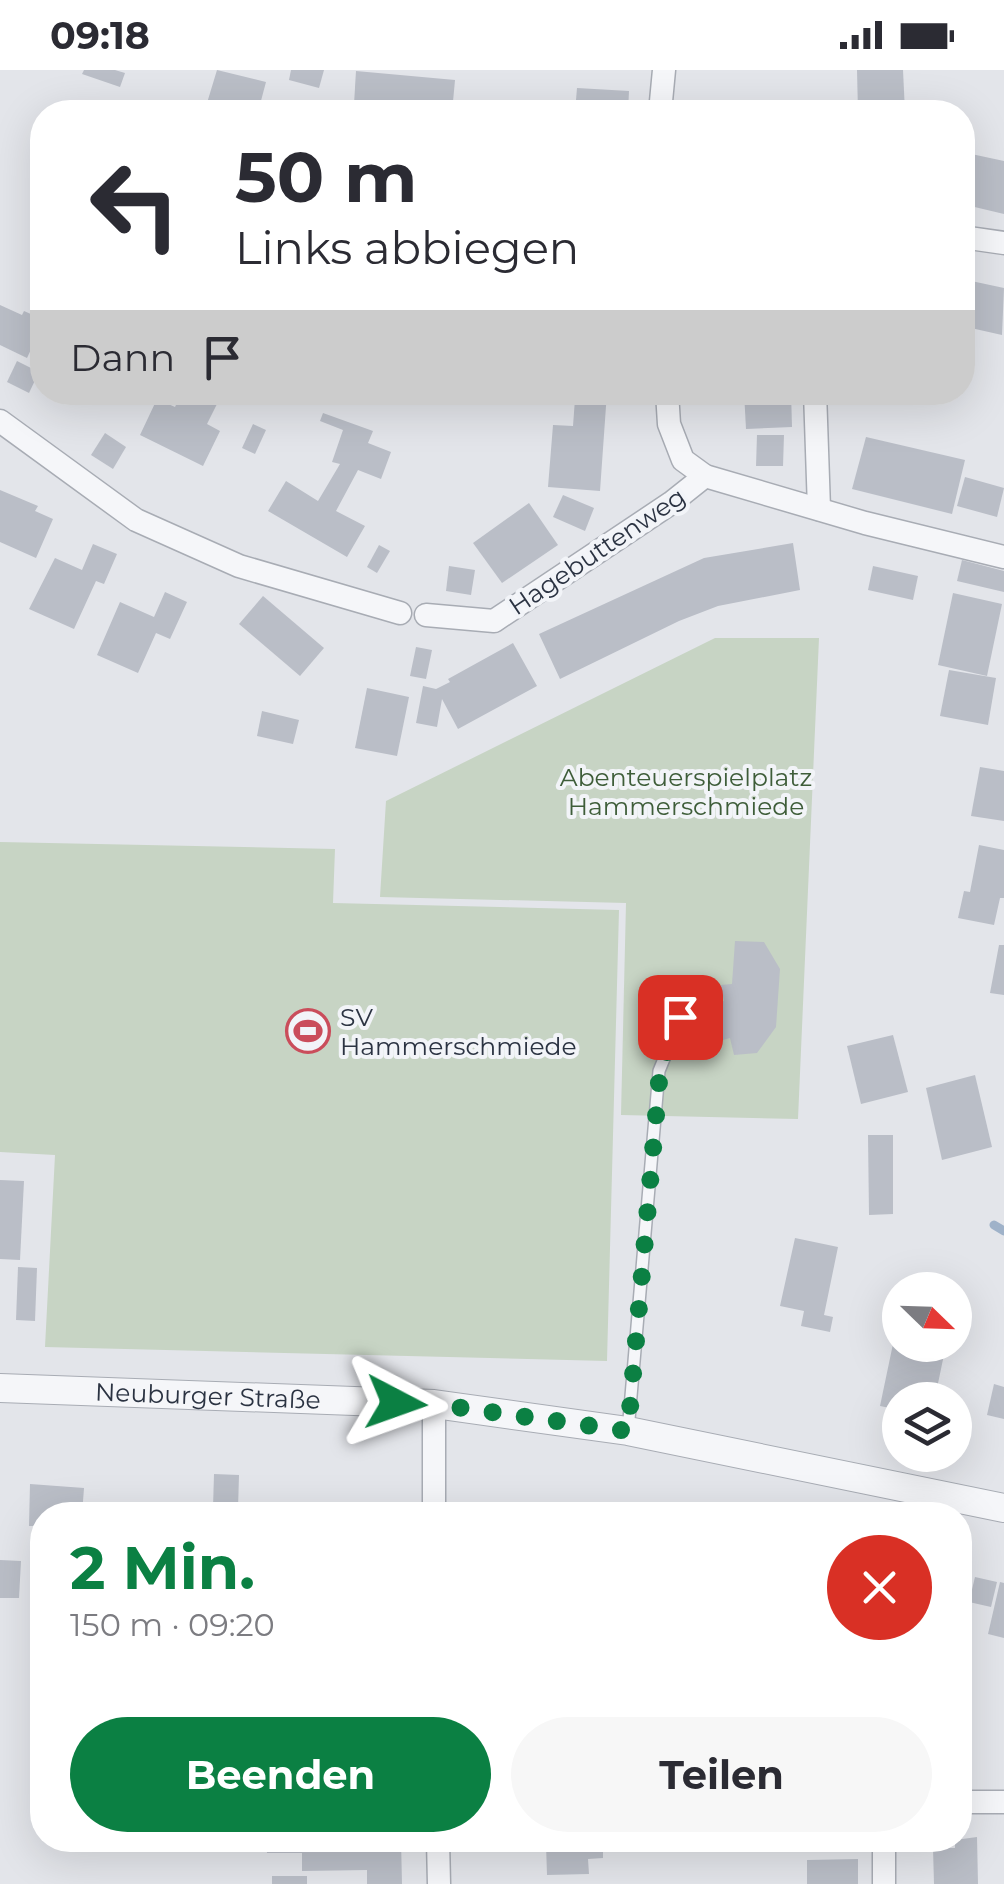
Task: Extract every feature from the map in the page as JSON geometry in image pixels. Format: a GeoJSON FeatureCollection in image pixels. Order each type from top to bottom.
{"type":"FeatureCollection","features":[{"type":"Feature","properties":{"kind":"street"},"geometry":{"type":"LineString","coordinates":[[661,100],[664,70]]}},
{"type":"Feature","properties":{"kind":"street"},"geometry":{"type":"LineString","coordinates":[[975,239],[1004,243]]}},
{"type":"Feature","properties":{"kind":"street","name":"Hagebuttenweg"},"geometry":{"type":"LineString","coordinates":[[667,405],[668,424],[683,460],[705,476],[1004,556]]}},
{"type":"Feature","properties":{"kind":"street"},"geometry":{"type":"LineString","coordinates":[[814,405],[818,509]]}},
{"type":"Feature","properties":{"kind":"street"},"geometry":{"type":"LineString","coordinates":[[0,422],[136,520],[241,573],[400,613]]}},
{"type":"Feature","properties":{"kind":"street","name":"Hagebuttenweg"},"geometry":{"type":"LineString","coordinates":[[426,615],[494,621],[705,476]]}},
{"type":"Feature","properties":{"kind":"street","name":"Neuburger Straße"},"geometry":{"type":"LineString","coordinates":[[0,1388],[434,1404],[628,1431],[1004,1508]]}},
{"type":"Feature","properties":{"kind":"street"},"geometry":{"type":"LineString","coordinates":[[434,1404],[434,1502]]}},
{"type":"Feature","properties":{"kind":"street"},"geometry":{"type":"LineString","coordinates":[[972,1802],[1004,1802]]}},
{"type":"Feature","properties":{"kind":"street"},"geometry":{"type":"LineString","coordinates":[[438,1852],[439,1884]]}},
{"type":"Feature","properties":{"kind":"street"},"geometry":{"type":"LineString","coordinates":[[884,1852],[884,1884]]}},
{"type":"Feature","properties":{"kind":"lane"},"geometry":{"type":"LineString","coordinates":[[628,1431],[660,1071],[680,1017]]}},
{"type":"Feature","properties":{"kind":"green space","name":"Abenteuerspielplatz Hammerschmiede"},"geometry":{"type":"Polygon","coordinates":[[[715,638],[819,638],[798,1119],[621,1115],[626,903],[380,897],[386,801],[715,638]]]}},
{"type":"Feature","properties":{"kind":"green space","name":"SV Hammerschmiede"},"geometry":{"type":"Polygon","coordinates":[[[0,842],[335,849],[333,903],[619,910],[607,1361],[45,1347],[55,1155],[0,1152],[0,842]]]}},
{"type":"Feature","properties":{"kind":"building"},"geometry":{"type":"Polygon","coordinates":[[[84,70],[125,73],[120,87],[82,74],[84,70]]]}},
{"type":"Feature","properties":{"kind":"building"},"geometry":{"type":"Polygon","coordinates":[[[217,70],[266,82],[261,100],[208,100],[217,70]]]}},
{"type":"Feature","properties":{"kind":"building"},"geometry":{"type":"Polygon","coordinates":[[[291,70],[324,70],[319,88],[289,80],[291,70]]]}},
{"type":"Feature","properties":{"kind":"building"},"geometry":{"type":"Polygon","coordinates":[[[857,70],[903,70],[904,100],[858,100],[857,70]]]}},
{"type":"Feature","properties":{"kind":"building"},"geometry":{"type":"Polygon","coordinates":[[[356,71],[455,80],[453,100],[354,100],[356,71]]]}},
{"type":"Feature","properties":{"kind":"building"},"geometry":{"type":"Polygon","coordinates":[[[577,88],[629,91],[629,100],[576,100],[577,88]]]}},
{"type":"Feature","properties":{"kind":"building"},"geometry":{"type":"Polygon","coordinates":[[[975,155],[1004,161],[1004,214],[975,207],[975,155]]]}},
{"type":"Feature","properties":{"kind":"building"},"geometry":{"type":"Polygon","coordinates":[[[975,282],[1004,288],[1002,335],[975,329],[975,282]]]}},
{"type":"Feature","properties":{"kind":"building"},"geometry":{"type":"Polygon","coordinates":[[[0,305],[22,315],[24,311],[30,314],[27,358],[0,345],[0,305]]]}},
{"type":"Feature","properties":{"kind":"building"},"geometry":{"type":"Polygon","coordinates":[[[17,361],[30,368],[29,393],[7,382],[17,361]]]}},
{"type":"Feature","properties":{"kind":"building"},"geometry":{"type":"Polygon","coordinates":[[[154,405],[216,405],[207,424],[220,431],[203,466],[140,435],[154,405]]]}},
{"type":"Feature","properties":{"kind":"building"},"geometry":{"type":"Polygon","coordinates":[[[575,405],[606,405],[600,491],[548,487],[553,425],[573,426],[575,405]]]}},
{"type":"Feature","properties":{"kind":"building"},"geometry":{"type":"Polygon","coordinates":[[[745,405],[791,405],[792,427],[746,429],[745,405]]]}},
{"type":"Feature","properties":{"kind":"building"},"geometry":{"type":"Polygon","coordinates":[[[323,413],[373,431],[368,443],[391,452],[381,479],[358,470],[336,511],[365,526],[347,557],[268,511],[286,481],[318,501],[340,464],[332,462],[343,430],[320,421],[323,413]]]}},
{"type":"Feature","properties":{"kind":"building"},"geometry":{"type":"Polygon","coordinates":[[[253,424],[266,430],[255,454],[242,448],[253,424]]]}},
{"type":"Feature","properties":{"kind":"building"},"geometry":{"type":"Polygon","coordinates":[[[105,433],[126,447],[113,469],[91,455],[105,433]]]}},
{"type":"Feature","properties":{"kind":"building"},"geometry":{"type":"Polygon","coordinates":[[[757,435],[784,435],[783,466],[756,466],[757,435]]]}},
{"type":"Feature","properties":{"kind":"building"},"geometry":{"type":"Polygon","coordinates":[[[866,437],[965,460],[952,514],[852,489],[866,437]]]}},
{"type":"Feature","properties":{"kind":"building"},"geometry":{"type":"Polygon","coordinates":[[[965,477],[1004,488],[997,517],[957,506],[965,477]]]}},
{"type":"Feature","properties":{"kind":"building"},"geometry":{"type":"Polygon","coordinates":[[[0,490],[38,506],[35,511],[53,519],[36,558],[0,542],[0,490]]]}},
{"type":"Feature","properties":{"kind":"building"},"geometry":{"type":"Polygon","coordinates":[[[563,495],[594,508],[585,531],[553,517],[563,495]]]}},
{"type":"Feature","properties":{"kind":"building"},"geometry":{"type":"Polygon","coordinates":[[[529,503],[558,545],[502,583],[473,543],[529,503]]]}},
{"type":"Feature","properties":{"kind":"building"},"geometry":{"type":"Polygon","coordinates":[[[793,543],[800,590],[718,606],[560,679],[539,634],[704,558],[793,543]]]}},
{"type":"Feature","properties":{"kind":"building"},"geometry":{"type":"Polygon","coordinates":[[[93,544],[117,554],[104,584],[96,581],[74,629],[29,609],[55,558],[82,570],[93,544]]]}},
{"type":"Feature","properties":{"kind":"building"},"geometry":{"type":"Polygon","coordinates":[[[379,545],[390,551],[377,573],[367,567],[379,545]]]}},
{"type":"Feature","properties":{"kind":"building"},"geometry":{"type":"Polygon","coordinates":[[[962,560],[1004,571],[1004,592],[957,581],[962,560]]]}},
{"type":"Feature","properties":{"kind":"building"},"geometry":{"type":"Polygon","coordinates":[[[449,566],[475,570],[471,595],[446,591],[449,566]]]}},
{"type":"Feature","properties":{"kind":"building"},"geometry":{"type":"Polygon","coordinates":[[[873,566],[918,576],[913,600],[868,590],[873,566]]]}},
{"type":"Feature","properties":{"kind":"building"},"geometry":{"type":"Polygon","coordinates":[[[165,592],[187,602],[170,639],[156,633],[138,673],[97,655],[120,602],[154,617],[165,592]]]}},
{"type":"Feature","properties":{"kind":"building"},"geometry":{"type":"Polygon","coordinates":[[[953,593],[1002,604],[987,676],[938,665],[953,593]]]}},
{"type":"Feature","properties":{"kind":"building"},"geometry":{"type":"Polygon","coordinates":[[[263,596],[324,648],[300,676],[239,624],[263,596]]]}},
{"type":"Feature","properties":{"kind":"building"},"geometry":{"type":"Polygon","coordinates":[[[513,643],[537,686],[458,729],[442,699],[437,727],[416,723],[423,686],[436,689],[513,643]]]}},
{"type":"Feature","properties":{"kind":"building"},"geometry":{"type":"Polygon","coordinates":[[[416,647],[432,650],[426,679],[410,676],[416,647]]]}},
{"type":"Feature","properties":{"kind":"building"},"geometry":{"type":"Polygon","coordinates":[[[949,670],[996,678],[988,725],[940,716],[949,670]]]}},
{"type":"Feature","properties":{"kind":"building"},"geometry":{"type":"Polygon","coordinates":[[[367,688],[409,697],[397,756],[355,748],[367,688]]]}},
{"type":"Feature","properties":{"kind":"building"},"geometry":{"type":"Polygon","coordinates":[[[262,711],[299,720],[293,744],[257,736],[262,711]]]}},
{"type":"Feature","properties":{"kind":"building"},"geometry":{"type":"Polygon","coordinates":[[[980,767],[1004,771],[1004,821],[971,816],[980,767]]]}},
{"type":"Feature","properties":{"kind":"building"},"geometry":{"type":"Polygon","coordinates":[[[979,845],[1004,850],[1004,898],[1000,898],[994,925],[958,918],[964,891],[970,892],[979,845]]]}},
{"type":"Feature","properties":{"kind":"building"},"geometry":{"type":"Polygon","coordinates":[[[735,941],[764,942],[780,969],[776,1027],[757,1053],[734,1055],[730,1038],[712,1043],[704,1006],[724,1001],[721,985],[732,984],[735,941]]]}},
{"type":"Feature","properties":{"kind":"building"},"geometry":{"type":"Polygon","coordinates":[[[999,945],[1004,945],[1004,995],[990,993],[999,945]]]}},
{"type":"Feature","properties":{"kind":"building"},"geometry":{"type":"Polygon","coordinates":[[[893,1035],[908,1092],[861,1104],[847,1046],[893,1035]]]}},
{"type":"Feature","properties":{"kind":"building"},"geometry":{"type":"Polygon","coordinates":[[[975,1075],[992,1147],[942,1160],[926,1088],[975,1075]]]}},
{"type":"Feature","properties":{"kind":"building"},"geometry":{"type":"Polygon","coordinates":[[[868,1135],[893,1135],[893,1214],[869,1215],[868,1135]]]}},
{"type":"Feature","properties":{"kind":"building"},"geometry":{"type":"Polygon","coordinates":[[[0,1180],[24,1181],[20,1260],[0,1259],[0,1180]]]}},
{"type":"Feature","properties":{"kind":"building"},"geometry":{"type":"Polygon","coordinates":[[[795,1238],[838,1247],[824,1315],[833,1317],[830,1332],[801,1326],[804,1311],[780,1306],[795,1238]]]}},
{"type":"Feature","properties":{"kind":"building"},"geometry":{"type":"Polygon","coordinates":[[[18,1267],[37,1268],[35,1321],[16,1320],[18,1267]]]}},
{"type":"Feature","properties":{"kind":"building"},"geometry":{"type":"Polygon","coordinates":[[[889,1362],[942,1362],[938,1382],[885,1382],[889,1362]]]}},
{"type":"Feature","properties":{"kind":"building"},"geometry":{"type":"Polygon","coordinates":[[[994,1384],[1004,1387],[1004,1419],[987,1415],[994,1384]]]}},
{"type":"Feature","properties":{"kind":"building"},"geometry":{"type":"Polygon","coordinates":[[[214,1474],[239,1475],[238,1502],[213,1502],[214,1474]]]}},
{"type":"Feature","properties":{"kind":"building"},"geometry":{"type":"Polygon","coordinates":[[[30,1484],[84,1488],[83,1502],[30,1502],[29,1526],[30,1484]]]}},
{"type":"Feature","properties":{"kind":"building"},"geometry":{"type":"Polygon","coordinates":[[[0,1560],[21,1561],[19,1598],[0,1598],[0,1560]]]}},
{"type":"Feature","properties":{"kind":"building"},"geometry":{"type":"Polygon","coordinates":[[[975,1577],[997,1582],[991,1607],[972,1603],[975,1577]]]}},
{"type":"Feature","properties":{"kind":"building"},"geometry":{"type":"Polygon","coordinates":[[[1000,1582],[1004,1583],[1004,1638],[988,1634],[1000,1582]]]}},
{"type":"Feature","properties":{"kind":"building"},"geometry":{"type":"Polygon","coordinates":[[[977,1837],[978,1884],[934,1884],[933,1852],[972,1852],[972,1838],[977,1837]]]}},
{"type":"Feature","properties":{"kind":"building"},"geometry":{"type":"Polygon","coordinates":[[[401,1852],[402,1884],[367,1884],[367,1870],[302,1871],[302,1853],[267,1853],[401,1852]]]}},
{"type":"Feature","properties":{"kind":"building"},"geometry":{"type":"Polygon","coordinates":[[[546,1852],[603,1852],[603,1858],[588,1859],[589,1874],[547,1875],[546,1852]]]}},
{"type":"Feature","properties":{"kind":"building"},"geometry":{"type":"Polygon","coordinates":[[[858,1859],[858,1884],[807,1884],[807,1860],[858,1859]]]}},
{"type":"Feature","properties":{"kind":"building"},"geometry":{"type":"Polygon","coordinates":[[[272,1876],[307,1876],[307,1884],[272,1884],[272,1876]]]}},
{"type":"Feature","properties":{"kind":"waterway"},"geometry":{"type":"LineString","coordinates":[[994,1225],[1004,1231]]}},
{"type":"Feature","properties":{"kind":"place","name":"SV Hammerschmiede"},"geometry":{"type":"Point","coordinates":[308,1031]}},
{"type":"Feature","properties":{"kind":"route"},"geometry":{"type":"LineString","coordinates":[[396,1403],[434,1404],[628,1431],[660,1071],[680,1017]]}}]}
